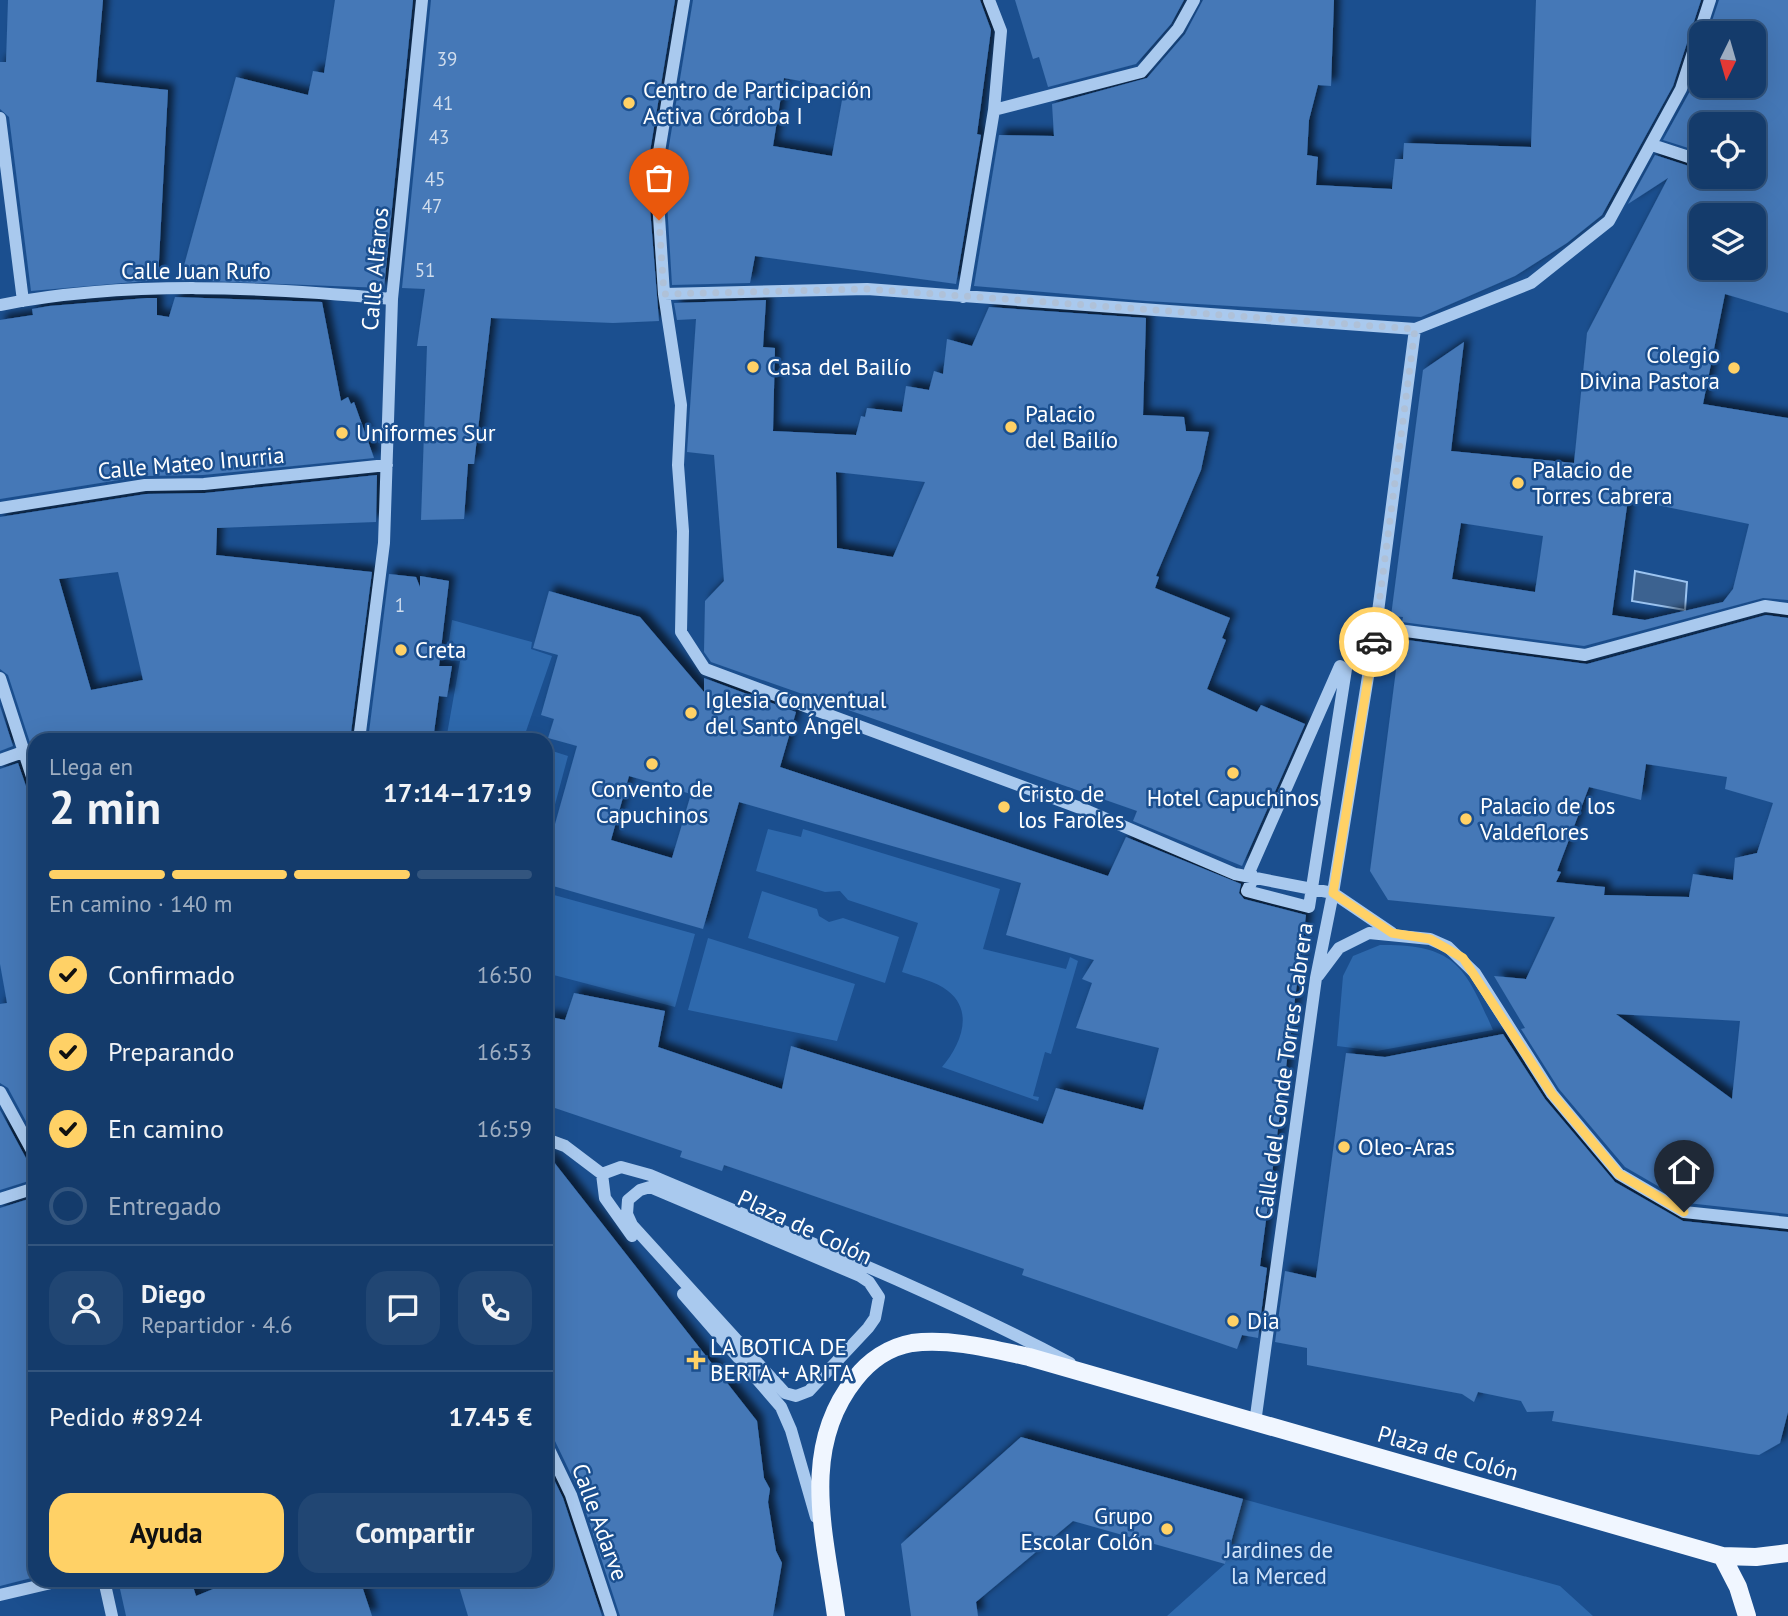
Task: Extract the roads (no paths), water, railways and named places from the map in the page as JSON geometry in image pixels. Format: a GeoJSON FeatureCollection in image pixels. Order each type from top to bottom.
{"type":"FeatureCollection","features":[{"type":"Feature","properties":{"kind":"main road","name":"Plaza de Colón"},"geometry":{"type":"LineString","coordinates":[[836,1616],[819,1478],[822,1443],[842,1395],[862,1370],[883,1353],[912,1343],[983,1347],[1029,1357],[1722,1556],[1756,1557],[1788,1553]]}},
{"type":"Feature","properties":{"kind":"main road"},"geometry":{"type":"LineString","coordinates":[[1722,1556],[1738,1587],[1747,1616]]}},
{"type":"Feature","properties":{"kind":"street","name":"Calle Alfaros"},"geometry":{"type":"LineString","coordinates":[[360,733],[384,543],[392,299],[422,0]]}},
{"type":"Feature","properties":{"kind":"street"},"geometry":{"type":"LineString","coordinates":[[684,0],[656,170],[664,294],[681,405],[678,465],[683,531],[681,632],[705,669],[1083,808],[1234,874],[1252,879]]}},
{"type":"Feature","properties":{"kind":"street"},"geometry":{"type":"LineString","coordinates":[[963,297],[994,110],[1001,31],[989,0]]}},
{"type":"Feature","properties":{"kind":"street"},"geometry":{"type":"LineString","coordinates":[[994,110],[1141,72],[1178,29],[1194,0]]}},
{"type":"Feature","properties":{"kind":"street"},"geometry":{"type":"LineString","coordinates":[[664,294],[867,289],[1415,329],[1531,283],[1609,221],[1681,89],[1710,0]]}},
{"type":"Feature","properties":{"kind":"street"},"geometry":{"type":"LineString","coordinates":[[0,118],[23,301]]}},
{"type":"Feature","properties":{"kind":"street"},"geometry":{"type":"LineString","coordinates":[[1652,145],[1689,158]]}},
{"type":"Feature","properties":{"kind":"street","name":"Calle Juan Rufo"},"geometry":{"type":"LineString","coordinates":[[0,305],[136,289],[319,292],[392,299]]}},
{"type":"Feature","properties":{"kind":"street","name":"Calle del Conde Torres Cabrera"},"geometry":{"type":"LineString","coordinates":[[1255,1423],[1316,978],[1333,893],[1376,627],[1415,329]]}},
{"type":"Feature","properties":{"kind":"street","name":"Calle Mateo Inurria"},"geometry":{"type":"LineString","coordinates":[[0,508],[145,485],[205,484],[387,465]]}},
{"type":"Feature","properties":{"kind":"street"},"geometry":{"type":"LineString","coordinates":[[1376,627],[1585,655],[1765,606],[1788,610]]}},
{"type":"Feature","properties":{"kind":"street"},"geometry":{"type":"LineString","coordinates":[[1340,666],[1346,669],[1311,889],[1309,907],[1247,891],[1252,879],[1250,870],[1340,666]]}},
{"type":"Feature","properties":{"kind":"street"},"geometry":{"type":"LineString","coordinates":[[0,678],[28,766]]}},
{"type":"Feature","properties":{"kind":"street"},"geometry":{"type":"LineString","coordinates":[[0,760],[23,752]]}},
{"type":"Feature","properties":{"kind":"street"},"geometry":{"type":"LineString","coordinates":[[1311,889],[1333,893],[1392,933]]}},
{"type":"Feature","properties":{"kind":"street"},"geometry":{"type":"LineString","coordinates":[[1316,978],[1339,948],[1369,933],[1392,933],[1430,939],[1463,958],[1552,1094],[1619,1174],[1684,1212],[1788,1223]]}},
{"type":"Feature","properties":{"kind":"street"},"geometry":{"type":"LineString","coordinates":[[0,1092],[28,1143]]}},
{"type":"Feature","properties":{"kind":"street"},"geometry":{"type":"LineString","coordinates":[[553,1142],[565,1146],[602,1174]]}},
{"type":"Feature","properties":{"kind":"street","name":"Plaza de Colón"},"geometry":{"type":"LineString","coordinates":[[830,1572],[808,1486],[781,1407],[623,1226],[604,1198],[602,1174],[621,1167],[650,1175],[973,1315],[1099,1378]]}},
{"type":"Feature","properties":{"kind":"street","name":"Plaza de Colón"},"geometry":{"type":"LineString","coordinates":[[650,1187],[662,1190],[860,1276],[869,1282],[879,1297],[876,1318],[809,1391],[800,1396],[790,1395],[636,1230],[626,1210],[631,1195],[650,1187]]}},
{"type":"Feature","properties":{"kind":"street"},"geometry":{"type":"LineString","coordinates":[[0,1199],[28,1190]]}},
{"type":"Feature","properties":{"kind":"street","name":"Calle Adarve"},"geometry":{"type":"LineString","coordinates":[[553,1458],[571,1495],[611,1616]]}},
{"type":"Feature","properties":{"kind":"street"},"geometry":{"type":"LineString","coordinates":[[0,1595],[34,1587]]}},
{"type":"Feature","properties":{"kind":"street"},"geometry":{"type":"LineString","coordinates":[[106,1587],[112,1616]]}},
{"type":"Feature","properties":{"kind":"place","name":"Centro de Participación Activa Córdoba I"},"geometry":{"type":"Point","coordinates":[629,103]}},
{"type":"Feature","properties":{"kind":"place","name":"Casa del Bailío"},"geometry":{"type":"Point","coordinates":[753,367]}},
{"type":"Feature","properties":{"kind":"place","name":"Colegio Divina Pastora"},"geometry":{"type":"Point","coordinates":[1734,368]}},
{"type":"Feature","properties":{"kind":"place","name":"Palacio del Bailío"},"geometry":{"type":"Point","coordinates":[1011,427]}},
{"type":"Feature","properties":{"kind":"place","name":"Uniformes Sur"},"geometry":{"type":"Point","coordinates":[342,433]}},
{"type":"Feature","properties":{"kind":"place","name":"Palacio de Torres Cabrera"},"geometry":{"type":"Point","coordinates":[1518,483]}},
{"type":"Feature","properties":{"kind":"place","name":"Creta"},"geometry":{"type":"Point","coordinates":[401,650]}},
{"type":"Feature","properties":{"kind":"place","name":"Iglesia Conventual del Santo Ángel"},"geometry":{"type":"Point","coordinates":[691,713]}},
{"type":"Feature","properties":{"kind":"place","name":"Convento de Capuchinos"},"geometry":{"type":"Point","coordinates":[652,764]}},
{"type":"Feature","properties":{"kind":"place","name":"Hotel Capuchinos"},"geometry":{"type":"Point","coordinates":[1233,773]}},
{"type":"Feature","properties":{"kind":"place","name":"Cristo de los Faroles"},"geometry":{"type":"Point","coordinates":[1004,807]}},
{"type":"Feature","properties":{"kind":"place","name":"Palacio de los Valdeflores"},"geometry":{"type":"Point","coordinates":[1466,819]}},
{"type":"Feature","properties":{"kind":"place","name":"Oleo-Aras"},"geometry":{"type":"Point","coordinates":[1344,1147]}},
{"type":"Feature","properties":{"kind":"place","name":"Dia"},"geometry":{"type":"Point","coordinates":[1233,1321]}},
{"type":"Feature","properties":{"kind":"place","name":"LA BOTICA DE BERTA + ARITA"},"geometry":{"type":"Point","coordinates":[696,1360]}},
{"type":"Feature","properties":{"kind":"place","name":"Grupo Escolar Colón"},"geometry":{"type":"Point","coordinates":[1167,1529]}},
{"type":"Feature","properties":{"kind":"park label","name":"Jardines de la Merced"},"geometry":{"type":"Point","coordinates":[1279,1563]}}]}
